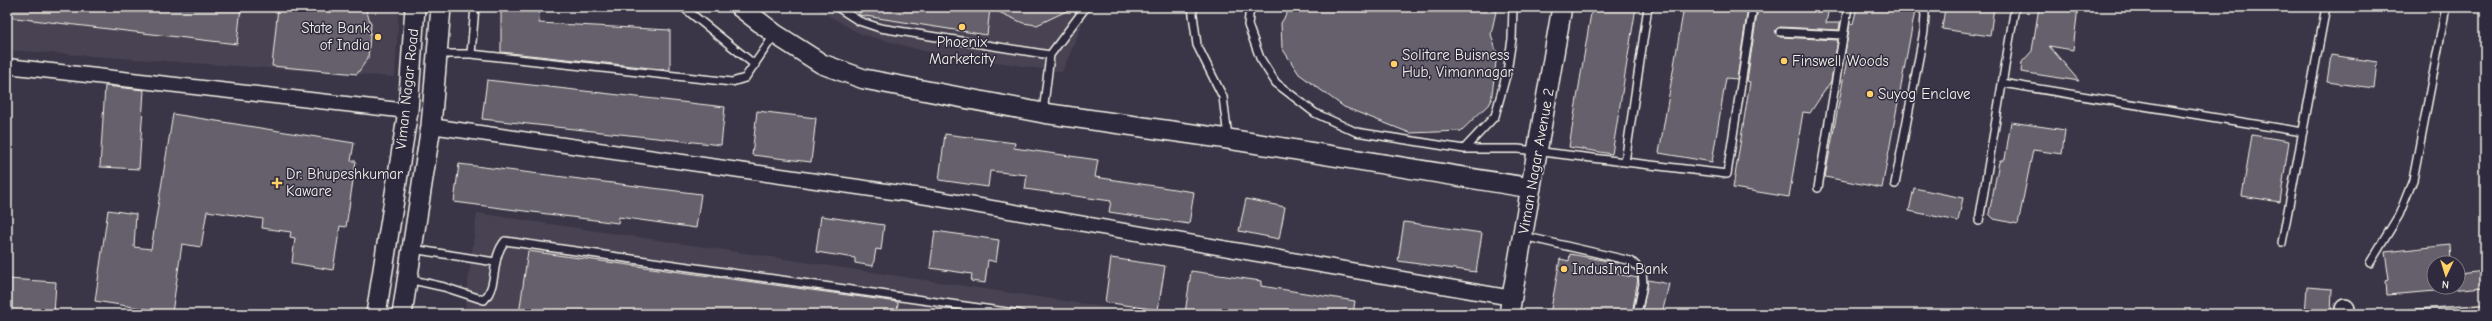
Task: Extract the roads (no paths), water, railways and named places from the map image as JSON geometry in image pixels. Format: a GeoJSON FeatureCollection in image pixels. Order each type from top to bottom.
{"type":"FeatureCollection","features":[{"type":"Feature","properties":{"kind":"street","name":"Viman Nagar Road"},"geometry":{"type":"LineString","coordinates":[[376,314],[408,111],[415,7]]}},
{"type":"Feature","properties":{"kind":"street","name":"Viman Nagar Road"},"geometry":{"type":"LineString","coordinates":[[402,314],[431,126],[438,54],[440,7]]}},
{"type":"Feature","properties":{"kind":"street"},"geometry":{"type":"LineString","coordinates":[[740,7],[775,34],[822,64],[864,79],[1043,113],[1228,140],[1531,188]]}},
{"type":"Feature","properties":{"kind":"street","name":"Viman Nagar Avenue 2"},"geometry":{"type":"LineString","coordinates":[[1511,306],[1562,7]]}},
{"type":"Feature","properties":{"kind":"street"},"geometry":{"type":"LineString","coordinates":[[7,66],[408,111]]}},
{"type":"Feature","properties":{"kind":"street"},"geometry":{"type":"LineString","coordinates":[[431,126],[928,197],[1511,306]]}},
{"type":"Feature","properties":{"kind":"lane"},"geometry":{"type":"LineString","coordinates":[[471,54],[475,7]]}},
{"type":"Feature","properties":{"kind":"lane"},"geometry":{"type":"LineString","coordinates":[[683,7],[755,65]]}},
{"type":"Feature","properties":{"kind":"lane"},"geometry":{"type":"LineString","coordinates":[[836,7],[860,21],[880,28],[1050,55]]}},
{"type":"Feature","properties":{"kind":"lane"},"geometry":{"type":"LineString","coordinates":[[1043,113],[1050,55],[1086,7]]}},
{"type":"Feature","properties":{"kind":"lane"},"geometry":{"type":"LineString","coordinates":[[1192,7],[1197,45],[1223,97],[1228,140]]}},
{"type":"Feature","properties":{"kind":"lane"},"geometry":{"type":"LineString","coordinates":[[1250,7],[1248,25],[1260,58],[1276,83],[1315,113],[1356,132],[1464,149],[1518,149],[1727,174],[1753,7]]}},
{"type":"Feature","properties":{"kind":"lane"},"geometry":{"type":"LineString","coordinates":[[1464,149],[1495,116],[1506,72],[1512,39],[1513,7]]}},
{"type":"Feature","properties":{"kind":"lane"},"geometry":{"type":"LineString","coordinates":[[1625,162],[1648,7]]}},
{"type":"Feature","properties":{"kind":"lane"},"geometry":{"type":"LineString","coordinates":[[1818,188],[1848,7]]}},
{"type":"Feature","properties":{"kind":"lane"},"geometry":{"type":"LineString","coordinates":[[1895,184],[1924,31],[1925,14],[1922,7]]}},
{"type":"Feature","properties":{"kind":"lane"},"geometry":{"type":"LineString","coordinates":[[1979,221],[2015,7]]}},
{"type":"Feature","properties":{"kind":"lane"},"geometry":{"type":"LineString","coordinates":[[2282,243],[2326,7]]}},
{"type":"Feature","properties":{"kind":"lane"},"geometry":{"type":"LineString","coordinates":[[2370,263],[2399,215],[2413,180],[2446,7]]}},
{"type":"Feature","properties":{"kind":"lane"},"geometry":{"type":"LineString","coordinates":[[1780,32],[1843,35]]}},
{"type":"Feature","properties":{"kind":"lane"},"geometry":{"type":"LineString","coordinates":[[438,54],[471,54],[732,82],[744,78],[755,65],[775,34]]}},
{"type":"Feature","properties":{"kind":"lane"},"geometry":{"type":"LineString","coordinates":[[2002,83],[2303,132]]}},
{"type":"Feature","properties":{"kind":"lane"},"geometry":{"type":"LineString","coordinates":[[1523,236],[1631,261],[1642,270],[1643,284],[1637,314]]}},
{"type":"Feature","properties":{"kind":"lane"},"geometry":{"type":"LineString","coordinates":[[407,279],[444,287],[484,300],[492,292],[495,262],[499,248],[505,241],[1021,314]]}},
{"type":"Feature","properties":{"kind":"lane"},"geometry":{"type":"LineString","coordinates":[[412,249],[495,262]]}},
{"type":"Feature","properties":{"kind":"lane"},"geometry":{"type":"LineString","coordinates":[[2406,314],[2485,308]]}},
{"type":"Feature","properties":{"kind":"place","name":"Phoenix Marketcity"},"geometry":{"type":"Point","coordinates":[962,27]}},
{"type":"Feature","properties":{"kind":"place","name":"State Bank of India"},"geometry":{"type":"Point","coordinates":[378,37]}},
{"type":"Feature","properties":{"kind":"place","name":"Finswell Woods"},"geometry":{"type":"Point","coordinates":[1784,61]}},
{"type":"Feature","properties":{"kind":"place","name":"Solitare Buisness Hub, Vimannagar"},"geometry":{"type":"Point","coordinates":[1394,64]}},
{"type":"Feature","properties":{"kind":"place","name":"Suyog Enclave"},"geometry":{"type":"Point","coordinates":[1870,94]}},
{"type":"Feature","properties":{"kind":"place","name":"Dr. Bhupeshkumar Kaware"},"geometry":{"type":"Point","coordinates":[277,183]}},
{"type":"Feature","properties":{"kind":"place","name":"IndusInd Bank"},"geometry":{"type":"Point","coordinates":[1564,269]}}]}
